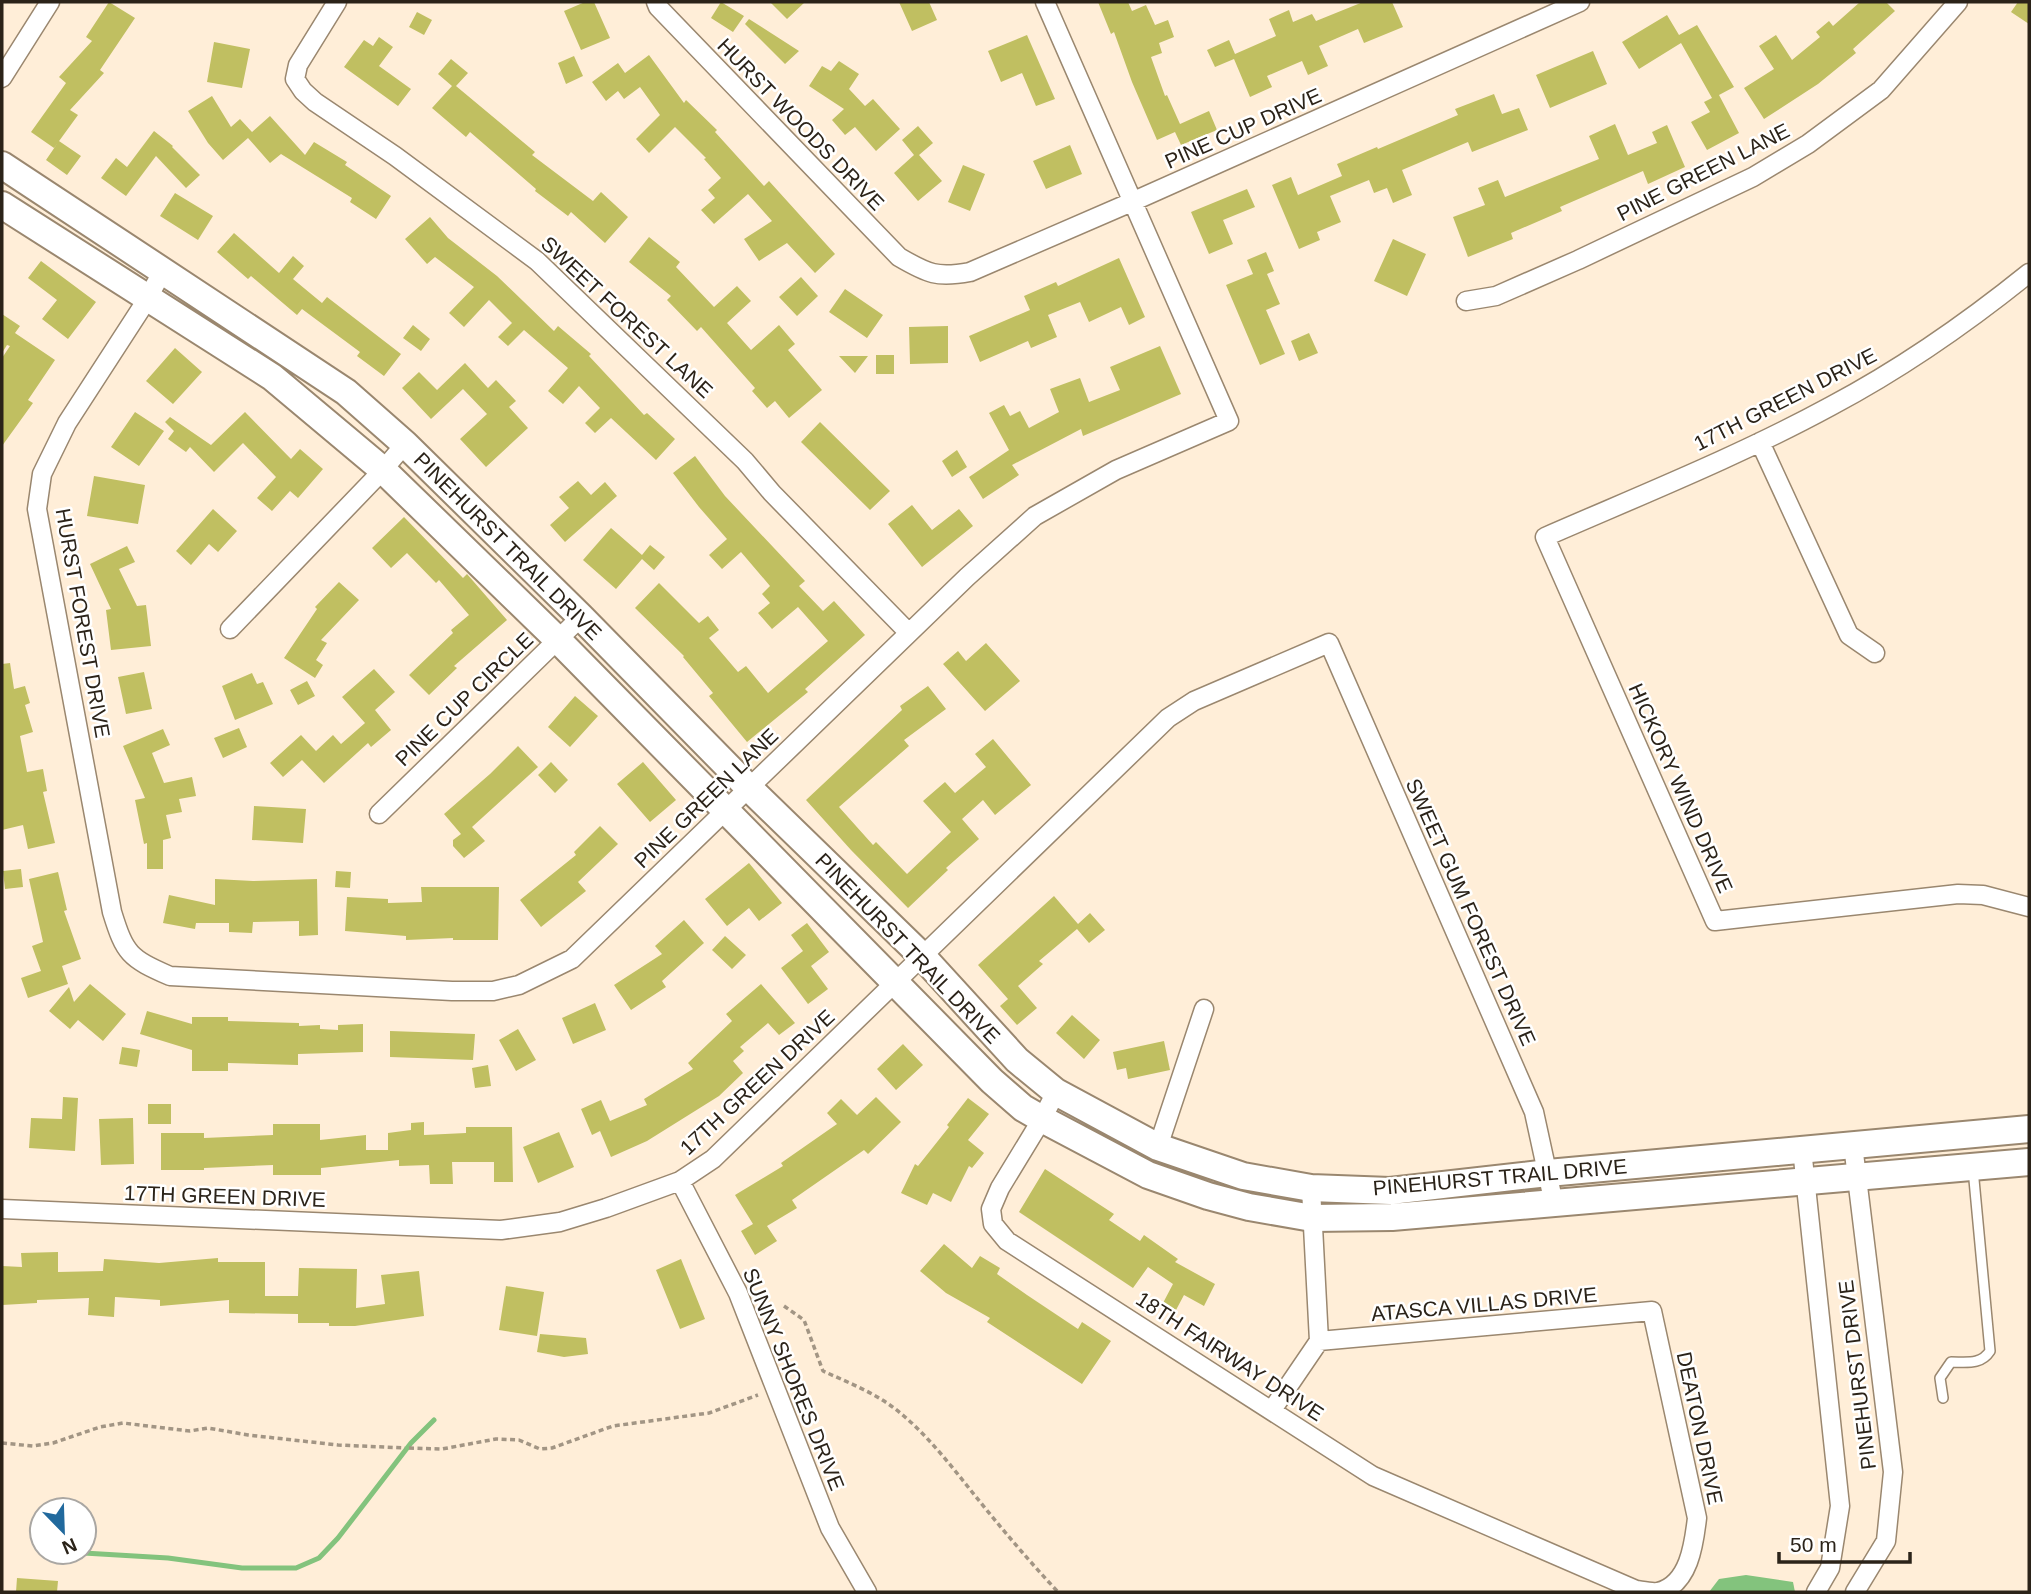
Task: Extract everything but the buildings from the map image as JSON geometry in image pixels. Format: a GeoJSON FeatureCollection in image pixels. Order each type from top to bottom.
{"type":"FeatureCollection","features":[{"type":"Feature","properties":{"kind":"street"},"geometry":{"type":"LineString","coordinates":[[2,78],[50,2]]}},
{"type":"Feature","properties":{"kind":"street","name":"SWEET FOREST LANE"},"geometry":{"type":"LineString","coordinates":[[337,2],[298,65],[295,79],[303,91],[488,223],[555,278],[745,461],[772,493],[909,633]]}},
{"type":"Feature","properties":{"kind":"street","name":"HURST WOODS DRIVE"},"geometry":{"type":"LineString","coordinates":[[656,2],[872,230],[899,257],[921,270]]}},
{"type":"Feature","properties":{"kind":"street"},"geometry":{"type":"LineString","coordinates":[[1045,2],[1134,201]]}},
{"type":"Feature","properties":{"kind":"street","name":"PINE CUP DRIVE"},"geometry":{"type":"LineString","coordinates":[[921,270],[945,277],[970,272],[1580,2]]}},
{"type":"Feature","properties":{"kind":"street","name":"PINE GREEN LANE"},"geometry":{"type":"LineString","coordinates":[[1466,301],[1496,296],[1578,260],[1753,177],[1808,144],[1881,90],[1958,2]]}},
{"type":"Feature","properties":{"kind":"street","name":"PINEHURST TRAIL DRIVE"},"geometry":{"type":"LineString","coordinates":[[2,165],[346,392],[405,444],[581,617],[749,789],[922,956],[1017,1060],[1056,1092],[1158,1147],[1243,1176],[1311,1188],[1390,1191],[1548,1173],[2029,1129]]}},
{"type":"Feature","properties":{"kind":"street","name":"PINE GREEN LANE"},"geometry":{"type":"LineString","coordinates":[[141,964],[170,976],[493,991],[519,985],[572,960],[909,633],[1035,516],[1116,470],[1229,421],[1134,201]]}},
{"type":"Feature","properties":{"kind":"street","name":"PINEHURST TRAIL DRIVE"},"geometry":{"type":"LineString","coordinates":[[2,205],[272,377],[383,470],[558,640],[992,1081],[1023,1108],[1148,1175],[1249,1208],[1312,1218],[1392,1217],[2029,1162]]}},
{"type":"Feature","properties":{"kind":"street","name":"HURST FOREST DRIVE"},"geometry":{"type":"LineString","coordinates":[[141,964],[122,944],[112,912],[37,509],[42,474],[67,423],[148,298],[163,270]]}},
{"type":"Feature","properties":{"kind":"street","name":"17TH GREEN DRIVE"},"geometry":{"type":"LineString","coordinates":[[1545,537],[1760,442],[1832,406],[1963,324],[2029,273]]}},
{"type":"Feature","properties":{"kind":"street"},"geometry":{"type":"LineString","coordinates":[[1760,442],[1849,635],[1875,653]]}},
{"type":"Feature","properties":{"kind":"street"},"geometry":{"type":"LineString","coordinates":[[230,629],[405,444]]}},
{"type":"Feature","properties":{"kind":"street","name":"HICKORY WIND DRIVE"},"geometry":{"type":"LineString","coordinates":[[1545,537],[1715,921],[1958,894],[1983,895],[2029,907]]}},
{"type":"Feature","properties":{"kind":"street","name":"PINE CUP CIRCLE"},"geometry":{"type":"LineString","coordinates":[[379,814],[581,617]]}},
{"type":"Feature","properties":{"kind":"street","name":"17TH GREEN DRIVE"},"geometry":{"type":"LineString","coordinates":[[2,1209],[501,1230],[560,1222],[680,1181],[713,1158],[1168,719],[1194,701],[1329,642]]}},
{"type":"Feature","properties":{"kind":"street","name":"SWEET GUM FOREST DRIVE"},"geometry":{"type":"LineString","coordinates":[[1329,642],[1534,1112],[1554,1204]]}},
{"type":"Feature","properties":{"kind":"street"},"geometry":{"type":"LineString","coordinates":[[1158,1147],[1204,1009]]}},
{"type":"Feature","properties":{"kind":"street","name":"18TH FAIRWAY DRIVE"},"geometry":{"type":"LineString","coordinates":[[1056,1092],[1000,1188],[991,1209],[993,1224],[1007,1241],[1373,1476],[1590,1569]]}},
{"type":"Feature","properties":{"kind":"street","name":"PINEHURST DRIVE"},"geometry":{"type":"LineString","coordinates":[[1853,1145],[1893,1472],[1886,1541],[1855,1592]]}},
{"type":"Feature","properties":{"kind":"street","name":"PINEHURST DRIVE"},"geometry":{"type":"LineString","coordinates":[[1802,1149],[1840,1506],[1830,1568],[1816,1592]]}},
{"type":"Feature","properties":{"kind":"street","name":"SUNNY SHORES DRIVE"},"geometry":{"type":"LineString","coordinates":[[680,1181],[738,1293],[830,1528],[867,1592]]}},
{"type":"Feature","properties":{"kind":"street"},"geometry":{"type":"LineString","coordinates":[[1272,1410],[1319,1341],[1311,1188]]}},
{"type":"Feature","properties":{"kind":"street","name":"ATASCA VILLAS DRIVE"},"geometry":{"type":"LineString","coordinates":[[1319,1341],[1652,1311]]}},
{"type":"Feature","properties":{"kind":"street","name":"DEATON DRIVE"},"geometry":{"type":"LineString","coordinates":[[1590,1569],[1636,1590],[1657,1592],[1672,1585],[1686,1568],[1693,1545],[1697,1518],[1652,1311]]}},
{"type":"Feature","properties":{"kind":"lane"},"geometry":{"type":"LineString","coordinates":[[1942,1398],[1940,1378],[1951,1362],[1978,1362],[1985,1359],[1990,1351],[1973,1167]]}},
{"type":"Feature","properties":{"kind":"path"},"geometry":{"type":"LineString","coordinates":[[784,1306],[803,1320],[823,1371],[870,1393],[894,1408],[917,1428],[1058,1592]]}},
{"type":"Feature","properties":{"kind":"path"},"geometry":{"type":"LineString","coordinates":[[2,1443],[33,1446],[53,1443],[100,1427],[123,1423],[190,1431],[208,1428],[338,1445],[442,1449],[496,1439],[519,1440],[540,1449],[552,1448],[613,1426],[709,1413],[758,1395]]}},
{"type":"Feature","properties":{"kind":"shaded area"},"geometry":{"type":"Polygon","coordinates":[[[1746,1575],[1793,1582],[1795,1592],[1709,1592],[1719,1579],[1746,1575]]]}},
{"type":"Feature","properties":{"kind":"waterway"},"geometry":{"type":"LineString","coordinates":[[98,1554],[168,1558],[242,1568],[296,1568],[319,1558],[338,1538],[411,1443],[434,1420]]}}]}
